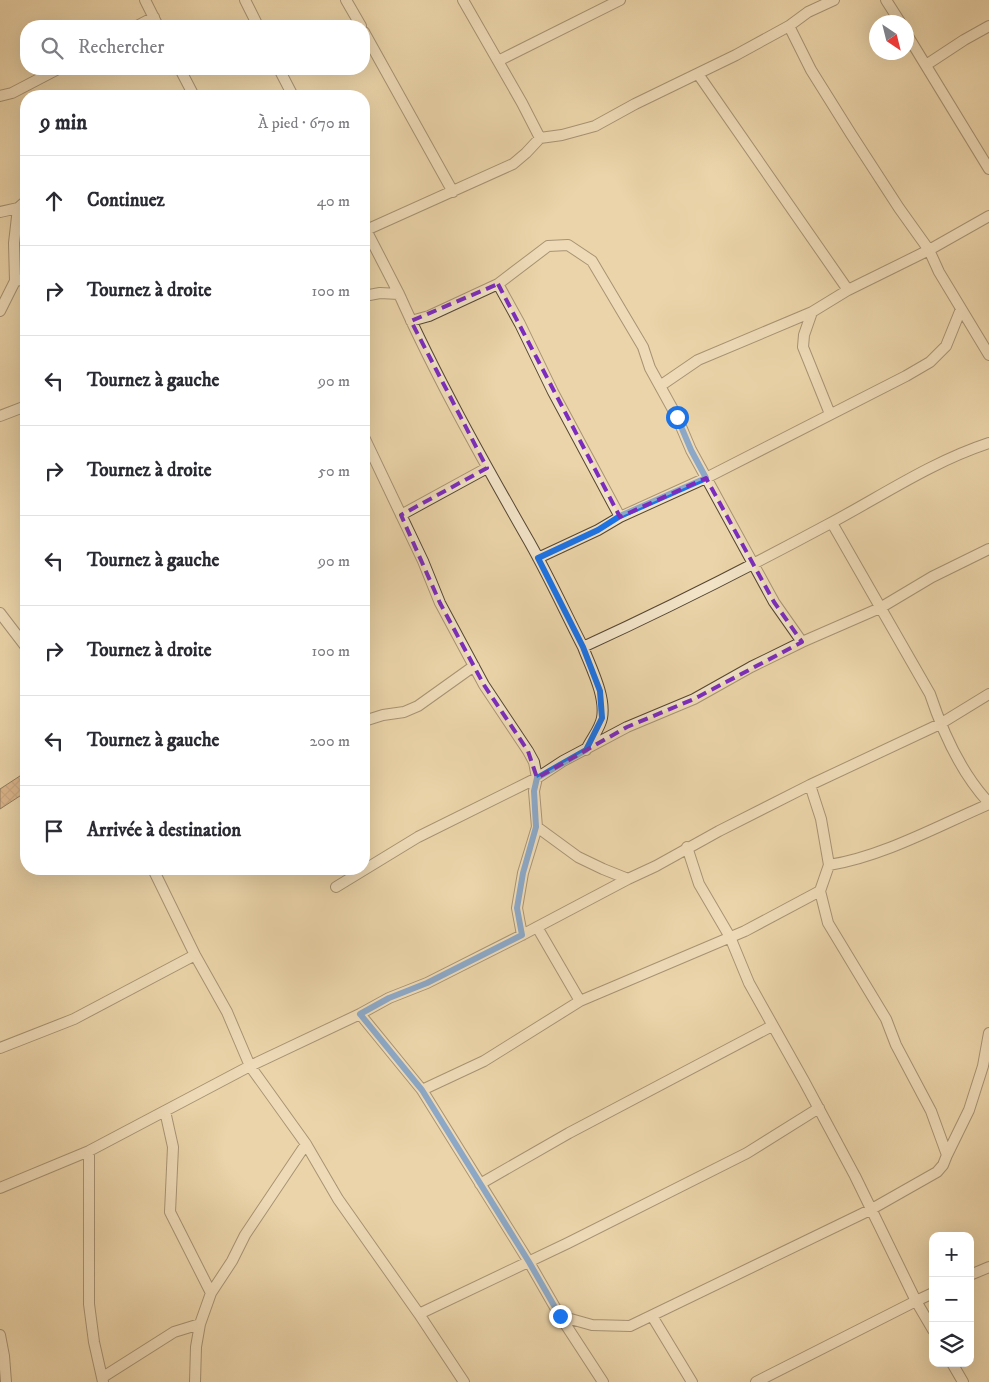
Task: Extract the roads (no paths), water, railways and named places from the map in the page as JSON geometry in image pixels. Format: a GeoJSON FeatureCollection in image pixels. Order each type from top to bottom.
{"type":"FeatureCollection","features":[{"type":"Feature","properties":{"kind":"street"},"geometry":{"type":"LineString","coordinates":[[145,0],[155,20]]}},
{"type":"Feature","properties":{"kind":"street"},"geometry":{"type":"LineString","coordinates":[[245,0],[255,20]]}},
{"type":"Feature","properties":{"kind":"street"},"geometry":{"type":"LineString","coordinates":[[346,0],[358,20]]}},
{"type":"Feature","properties":{"kind":"street"},"geometry":{"type":"LineString","coordinates":[[463,0],[540,138]]}},
{"type":"Feature","properties":{"kind":"street"},"geometry":{"type":"LineString","coordinates":[[498,61],[620,0]]}},
{"type":"Feature","properties":{"kind":"street"},"geometry":{"type":"LineString","coordinates":[[370,227],[513,164],[526,154],[540,138],[562,135],[595,126],[698,74],[789,26],[808,12],[834,0]]}},
{"type":"Feature","properties":{"kind":"street"},"geometry":{"type":"LineString","coordinates":[[886,0],[896,15]]}},
{"type":"Feature","properties":{"kind":"street"},"geometry":{"type":"LineString","coordinates":[[789,26],[811,70],[899,208],[929,250],[939,272],[989,355]]}},
{"type":"Feature","properties":{"kind":"street"},"geometry":{"type":"LineString","coordinates":[[926,65],[989,26]]}},
{"type":"Feature","properties":{"kind":"street"},"geometry":{"type":"LineString","coordinates":[[370,43],[452,192]]}},
{"type":"Feature","properties":{"kind":"street"},"geometry":{"type":"LineString","coordinates":[[914,46],[989,169]]}},
{"type":"Feature","properties":{"kind":"street"},"geometry":{"type":"LineString","coordinates":[[698,74],[848,290]]}},
{"type":"Feature","properties":{"kind":"street"},"geometry":{"type":"LineString","coordinates":[[0,96],[12,93],[46,75]]}},
{"type":"Feature","properties":{"kind":"street"},"geometry":{"type":"LineString","coordinates":[[183,75],[191,90]]}},
{"type":"Feature","properties":{"kind":"street"},"geometry":{"type":"LineString","coordinates":[[282,75],[290,90]]}},
{"type":"Feature","properties":{"kind":"street"},"geometry":{"type":"LineString","coordinates":[[0,212],[20,206]]}},
{"type":"Feature","properties":{"kind":"street"},"geometry":{"type":"LineString","coordinates":[[0,311],[15,281],[14,243],[20,214]]}},
{"type":"Feature","properties":{"kind":"street"},"geometry":{"type":"LineString","coordinates":[[660,386],[698,360],[812,312],[848,290],[929,250],[989,216]]}},
{"type":"Feature","properties":{"kind":"street"},"geometry":{"type":"LineString","coordinates":[[370,239],[487,468],[538,558],[583,647],[600,691],[602,718],[586,750]]}},
{"type":"Feature","properties":{"kind":"street"},"geometry":{"type":"LineString","coordinates":[[411,321],[429,316],[498,284],[548,246],[568,245],[592,261],[630,322],[643,347],[650,368],[677,417],[691,450],[774,602],[802,642]]}},
{"type":"Feature","properties":{"kind":"street"},"geometry":{"type":"LineString","coordinates":[[15,281],[20,280]]}},
{"type":"Feature","properties":{"kind":"street"},"geometry":{"type":"LineString","coordinates":[[498,284],[553,392],[620,516]]}},
{"type":"Feature","properties":{"kind":"street"},"geometry":{"type":"LineString","coordinates":[[370,295],[380,293],[399,294]]}},
{"type":"Feature","properties":{"kind":"street"},"geometry":{"type":"LineString","coordinates":[[538,558],[598,530],[620,516],[706,478],[930,362],[946,346],[961,309]]}},
{"type":"Feature","properties":{"kind":"street"},"geometry":{"type":"LineString","coordinates":[[812,312],[804,335],[803,347],[830,414]]}},
{"type":"Feature","properties":{"kind":"street"},"geometry":{"type":"LineString","coordinates":[[0,416],[20,408]]}},
{"type":"Feature","properties":{"kind":"street"},"geometry":{"type":"LineString","coordinates":[[583,647],[754,565],[832,523],[874,497],[941,463],[989,443]]}},
{"type":"Feature","properties":{"kind":"street"},"geometry":{"type":"LineString","coordinates":[[370,450],[423,561],[440,603],[484,685],[534,762],[537,778],[534,791],[536,827],[523,873],[517,908],[522,935]]}},
{"type":"Feature","properties":{"kind":"street"},"geometry":{"type":"LineString","coordinates":[[401,515],[487,468]]}},
{"type":"Feature","properties":{"kind":"street"},"geometry":{"type":"LineString","coordinates":[[829,865],[882,851],[989,803],[974,787],[940,724],[930,694],[832,523]]}},
{"type":"Feature","properties":{"kind":"street"},"geometry":{"type":"LineString","coordinates":[[370,866],[418,837],[537,778],[627,727],[694,699],[751,667],[802,642],[880,608],[932,578],[989,549]]}},
{"type":"Feature","properties":{"kind":"street"},"geometry":{"type":"LineString","coordinates":[[0,613],[20,639]]}},
{"type":"Feature","properties":{"kind":"street"},"geometry":{"type":"LineString","coordinates":[[370,719],[383,714],[404,712],[418,706],[474,666]]}},
{"type":"Feature","properties":{"kind":"street"},"geometry":{"type":"LineString","coordinates":[[0,1188],[89,1151],[250,1066],[360,1014],[389,998],[427,983],[656,866],[687,847],[810,785],[940,724],[989,694]]}},
{"type":"Feature","properties":{"kind":"street"},"geometry":{"type":"LineString","coordinates":[[810,785],[821,819],[829,865],[820,891],[828,923],[886,1019],[896,1045],[930,1111],[947,1155]]}},
{"type":"Feature","properties":{"kind":"street"},"geometry":{"type":"LineString","coordinates":[[536,827],[578,857],[628,879]]}},
{"type":"Feature","properties":{"kind":"street"},"geometry":{"type":"LineString","coordinates":[[687,847],[699,884],[730,937],[749,983],[819,1108],[929,1323]]}},
{"type":"Feature","properties":{"kind":"street"},"geometry":{"type":"LineString","coordinates":[[156,875],[195,955],[228,1012],[250,1066],[306,1144],[338,1199],[420,1314],[464,1382]]}},
{"type":"Feature","properties":{"kind":"street"},"geometry":{"type":"LineString","coordinates":[[336,887],[356,875]]}},
{"type":"Feature","properties":{"kind":"street"},"geometry":{"type":"LineString","coordinates":[[422,1090],[484,1061],[580,1001],[745,931],[820,891]]}},
{"type":"Feature","properties":{"kind":"street"},"geometry":{"type":"LineString","coordinates":[[537,927],[580,1001]]}},
{"type":"Feature","properties":{"kind":"street"},"geometry":{"type":"LineString","coordinates":[[0,1048],[74,1019],[195,955]]}},
{"type":"Feature","properties":{"kind":"street"},"geometry":{"type":"LineString","coordinates":[[360,1014],[422,1090],[529,1262],[560,1316],[603,1382]]}},
{"type":"Feature","properties":{"kind":"street"},"geometry":{"type":"LineString","coordinates":[[480,1184],[569,1133],[772,1026]]}},
{"type":"Feature","properties":{"kind":"street"},"geometry":{"type":"LineString","coordinates":[[560,1316],[592,1325],[630,1326],[870,1210],[937,1172],[943,1165],[969,1110],[983,1066],[989,1033]]}},
{"type":"Feature","properties":{"kind":"street"},"geometry":{"type":"LineString","coordinates":[[420,1314],[747,1153],[819,1108]]}},
{"type":"Feature","properties":{"kind":"street"},"geometry":{"type":"LineString","coordinates":[[165,1111],[173,1147],[170,1212],[211,1293]]}},
{"type":"Feature","properties":{"kind":"street"},"geometry":{"type":"LineString","coordinates":[[195,1382],[196,1347],[200,1324],[211,1293],[232,1261],[245,1235],[306,1144]]}},
{"type":"Feature","properties":{"kind":"street"},"geometry":{"type":"LineString","coordinates":[[89,1151],[89,1304],[94,1342],[103,1380],[174,1332],[200,1324]]}},
{"type":"Feature","properties":{"kind":"street"},"geometry":{"type":"LineString","coordinates":[[974,1273],[989,1267]]}},
{"type":"Feature","properties":{"kind":"street"},"geometry":{"type":"LineString","coordinates":[[756,1382],[929,1295]]}},
{"type":"Feature","properties":{"kind":"street"},"geometry":{"type":"LineString","coordinates":[[652,1316],[692,1382]]}},
{"type":"Feature","properties":{"kind":"street"},"geometry":{"type":"LineString","coordinates":[[0,1335],[6,1382]]}},
{"type":"Feature","properties":{"kind":"street"},"geometry":{"type":"LineString","coordinates":[[954,1367],[963,1382]]}}]}
